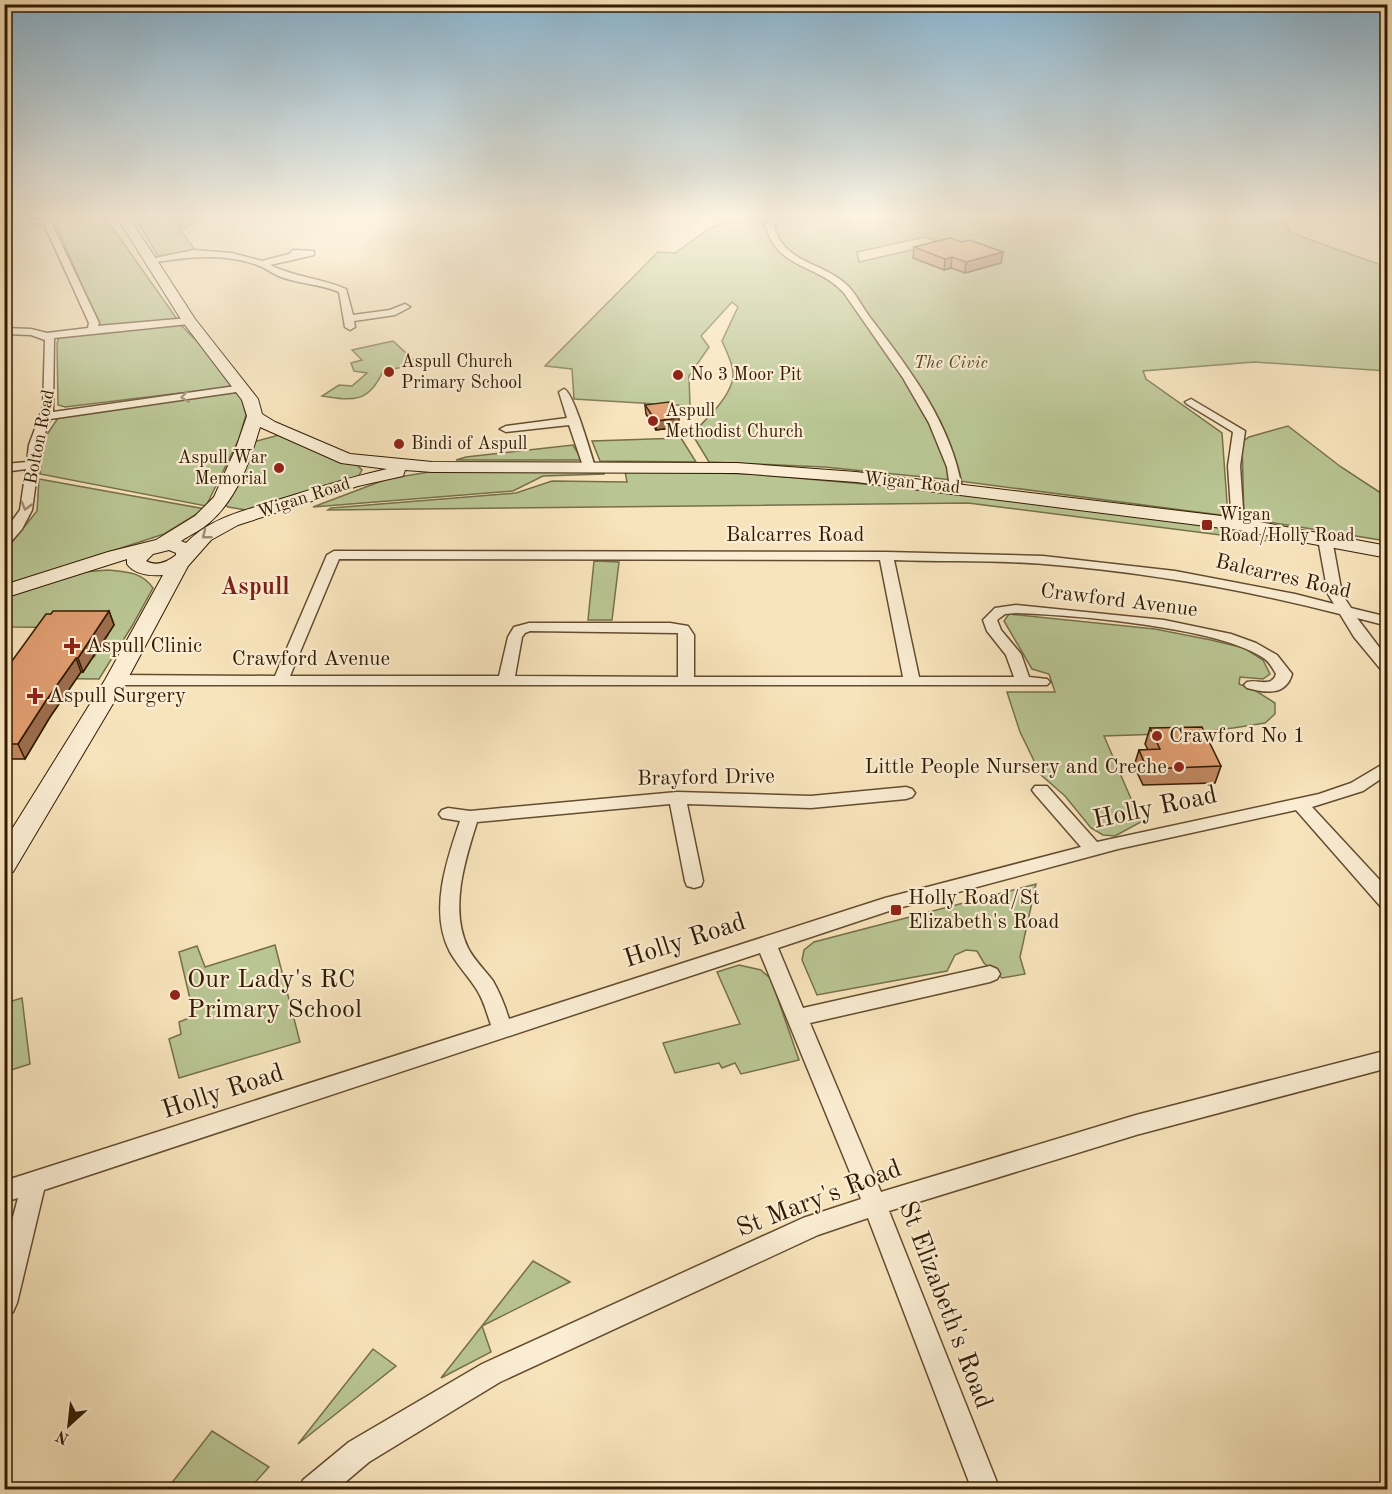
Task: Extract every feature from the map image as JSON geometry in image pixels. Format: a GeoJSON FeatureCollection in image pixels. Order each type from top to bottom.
{"type":"FeatureCollection","features":[{"type":"Feature","properties":{"kind":"main road"},"geometry":{"type":"LineString","coordinates":[[165,284],[189,321],[243,388],[250,399],[255,416],[245,448],[222,499],[202,520],[137,556],[136,560],[165,590]]}},
{"type":"Feature","properties":{"kind":"main road"},"geometry":{"type":"LineString","coordinates":[[255,416],[290,436],[347,459],[362,470],[362,473],[352,482]]}},
{"type":"Feature","properties":{"kind":"main road"},"geometry":{"type":"LineString","coordinates":[[245,448],[271,436],[290,436]]}},
{"type":"Feature","properties":{"kind":"main road","name":"Wigan Road"},"geometry":{"type":"LineString","coordinates":[[347,459],[432,466],[589,466],[779,471],[956,488],[1238,525],[1388,552]]}},
{"type":"Feature","properties":{"kind":"main road","name":"Wigan Road"},"geometry":{"type":"LineString","coordinates":[[184,558],[214,529],[269,507],[352,482],[432,466]]}},
{"type":"Feature","properties":{"kind":"main road"},"geometry":{"type":"LineString","coordinates":[[222,499],[228,507],[236,509],[269,507]]}},
{"type":"Feature","properties":{"kind":"main road"},"geometry":{"type":"LineString","coordinates":[[4,592],[158,545],[178,545],[186,550],[184,558],[116,680],[4,865]]}},
{"type":"Feature","properties":{"kind":"main road"},"geometry":{"type":"LineString","coordinates":[[76,569],[165,568],[184,558]]}},
{"type":"Feature","properties":{"kind":"street"},"geometry":{"type":"LineString","coordinates":[[76,284],[94,323],[92,330]]}},
{"type":"Feature","properties":{"kind":"street"},"geometry":{"type":"LineString","coordinates":[[327,284],[343,291],[349,323],[392,313],[407,306]]}},
{"type":"Feature","properties":{"kind":"street"},"geometry":{"type":"LineString","coordinates":[[838,284],[844,287],[891,353],[936,424],[955,474],[956,488]]}},
{"type":"Feature","properties":{"kind":"street"},"geometry":{"type":"LineString","coordinates":[[4,331],[31,332],[47,336],[189,321]]}},
{"type":"Feature","properties":{"kind":"street","name":"Bolton Road"},"geometry":{"type":"LineString","coordinates":[[4,541],[17,526],[26,510],[35,445],[51,400],[50,339],[47,336]]}},
{"type":"Feature","properties":{"kind":"street"},"geometry":{"type":"LineString","coordinates":[[47,416],[243,388]]}},
{"type":"Feature","properties":{"kind":"street"},"geometry":{"type":"LineString","coordinates":[[564,392],[589,466]]}},
{"type":"Feature","properties":{"kind":"street"},"geometry":{"type":"LineString","coordinates":[[1191,402],[1239,431],[1234,446],[1234,491],[1238,525]]}},
{"type":"Feature","properties":{"kind":"street"},"geometry":{"type":"LineString","coordinates":[[506,429],[574,421]]}},
{"type":"Feature","properties":{"kind":"street"},"geometry":{"type":"LineString","coordinates":[[4,468],[34,465]]}},
{"type":"Feature","properties":{"kind":"street"},"geometry":{"type":"LineString","coordinates":[[1325,539],[1335,594],[1345,612],[1388,669]]}},
{"type":"Feature","properties":{"kind":"street","name":"Balcarres Road"},"geometry":{"type":"LineString","coordinates":[[280,681],[334,555],[1003,558],[1116,567],[1233,585],[1388,621]]}},
{"type":"Feature","properties":{"kind":"street"},"geometry":{"type":"LineString","coordinates":[[886,556],[912,681]]}},
{"type":"Feature","properties":{"kind":"street","name":"Crawford Avenue"},"geometry":{"type":"LineString","coordinates":[[1023,682],[1013,654],[994,631],[990,620],[995,614],[1004,610],[1063,612],[1125,619],[1237,641],[1269,655],[1284,674],[1282,681],[1273,692],[1252,685]]}},
{"type":"Feature","properties":{"kind":"street"},"geometry":{"type":"LineString","coordinates":[[506,681],[515,637],[519,630],[529,627],[670,627],[682,629],[687,636],[686,680]]}},
{"type":"Feature","properties":{"kind":"street","name":"Crawford Avenue"},"geometry":{"type":"LineString","coordinates":[[116,680],[1042,682]]}},
{"type":"Feature","properties":{"kind":"street","name":"Holly Road"},"geometry":{"type":"LineString","coordinates":[[4,1192],[892,903],[1093,849],[1300,804],[1357,787],[1388,766]]}},
{"type":"Feature","properties":{"kind":"street"},"geometry":{"type":"LineString","coordinates":[[1041,790],[1093,849]]}},
{"type":"Feature","properties":{"kind":"street","name":"Brayford Drive"},"geometry":{"type":"LineString","coordinates":[[448,814],[470,817],[677,798],[811,802],[906,792]]}},
{"type":"Feature","properties":{"kind":"street"},"geometry":{"type":"LineString","coordinates":[[677,798],[694,881]]}},
{"type":"Feature","properties":{"kind":"street"},"geometry":{"type":"LineString","coordinates":[[1300,804],[1388,902]]}},
{"type":"Feature","properties":{"kind":"street"},"geometry":{"type":"LineString","coordinates":[[470,817],[453,873],[451,916],[455,940],[463,957],[486,988],[503,1030]]}},
{"type":"Feature","properties":{"kind":"street","name":"St Elizabeth's Road"},"geometry":{"type":"LineString","coordinates":[[766,943],[875,1205],[987,1490]]}},
{"type":"Feature","properties":{"kind":"street"},"geometry":{"type":"LineString","coordinates":[[798,1017],[990,974]]}},
{"type":"Feature","properties":{"kind":"street","name":"St Mary's Road"},"geometry":{"type":"LineString","coordinates":[[313,1490],[359,1452],[491,1373],[812,1226],[1136,1125],[1388,1059]]}},
{"type":"Feature","properties":{"kind":"street"},"geometry":{"type":"LineString","coordinates":[[4,1303],[34,1181]]}},
{"type":"Feature","properties":{"kind":"green space"},"geometry":{"type":"Polygon","coordinates":[[[81,284],[152,284],[177,319],[99,326],[81,284]]]}},
{"type":"Feature","properties":{"kind":"green space","name":"The Civic"},"geometry":{"type":"Polygon","coordinates":[[[627,284],[1387,284],[1387,371],[1254,362],[1143,371],[1146,379],[1222,433],[1228,516],[944,479],[824,467],[709,462],[692,434],[720,403],[732,382],[732,366],[722,341],[738,307],[732,302],[701,336],[709,347],[689,376],[690,406],[574,399],[572,369],[545,366],[627,284]]]}},
{"type":"Feature","properties":{"kind":"green space"},"geometry":{"type":"Polygon","coordinates":[[[180,324],[238,386],[65,407],[58,405],[57,343],[59,337],[180,324]]]}},
{"type":"Feature","properties":{"kind":"green space"},"geometry":{"type":"Polygon","coordinates":[[[393,341],[418,364],[383,371],[372,389],[359,397],[343,399],[322,396],[339,385],[352,386],[367,373],[354,371],[351,363],[362,360],[352,350],[393,341]]]}},
{"type":"Feature","properties":{"kind":"green space"},"geometry":{"type":"Polygon","coordinates":[[[240,392],[246,415],[239,439],[206,506],[40,474],[44,439],[60,415],[240,392]]]}},
{"type":"Feature","properties":{"kind":"green space"},"geometry":{"type":"Polygon","coordinates":[[[1288,426],[1341,467],[1387,497],[1387,541],[1244,518],[1242,442],[1249,437],[1288,426]]]}},
{"type":"Feature","properties":{"kind":"green space"},"geometry":{"type":"Polygon","coordinates":[[[279,435],[356,464],[362,470],[358,477],[246,510],[228,507],[224,504],[253,442],[279,435]]]}},
{"type":"Feature","properties":{"kind":"green space"},"geometry":{"type":"Polygon","coordinates":[[[681,438],[696,462],[600,461],[592,441],[681,438]]]}},
{"type":"Feature","properties":{"kind":"green space"},"geometry":{"type":"Polygon","coordinates":[[[573,445],[582,460],[456,460],[466,457],[573,445]]]}},
{"type":"Feature","properties":{"kind":"green space"},"geometry":{"type":"Polygon","coordinates":[[[604,471],[604,474],[543,476],[513,491],[313,507],[387,479],[429,472],[604,471]]]}},
{"type":"Feature","properties":{"kind":"green space"},"geometry":{"type":"Polygon","coordinates":[[[625,471],[752,474],[909,488],[1268,532],[1275,542],[968,503],[328,510],[516,493],[552,481],[627,482],[625,471]]]}},
{"type":"Feature","properties":{"kind":"green space"},"geometry":{"type":"Polygon","coordinates":[[[39,479],[205,509],[164,534],[5,586],[4,552],[37,511],[39,479]]]}},
{"type":"Feature","properties":{"kind":"green space"},"geometry":{"type":"Polygon","coordinates":[[[594,561],[619,562],[612,620],[588,620],[594,561]]]}},
{"type":"Feature","properties":{"kind":"green space"},"geometry":{"type":"Polygon","coordinates":[[[108,570],[128,572],[139,576],[153,588],[99,679],[5,678],[5,671],[14,668],[78,657],[94,657],[108,635],[94,628],[12,627],[5,621],[4,598],[83,572],[108,570]]]}},
{"type":"Feature","properties":{"kind":"green space"},"geometry":{"type":"Polygon","coordinates":[[[1009,614],[1155,629],[1244,648],[1263,660],[1270,674],[1263,679],[1240,677],[1239,684],[1253,689],[1275,703],[1275,714],[1265,723],[1233,728],[1192,733],[1104,736],[1141,822],[1115,836],[1103,835],[1091,828],[1065,796],[1041,775],[1020,732],[1007,692],[1055,692],[1049,674],[1032,669],[1004,621],[1009,614]]]}},
{"type":"Feature","properties":{"kind":"green space"},"geometry":{"type":"Polygon","coordinates":[[[1036,884],[1020,957],[1025,974],[1002,978],[984,963],[977,951],[966,950],[955,955],[947,971],[817,995],[802,960],[804,950],[814,942],[1036,884]]]}},
{"type":"Feature","properties":{"kind":"green space"},"geometry":{"type":"Polygon","coordinates":[[[275,945],[300,1042],[179,1078],[169,1039],[181,1034],[179,1022],[194,1016],[179,952],[197,946],[205,967],[275,945]]]}},
{"type":"Feature","properties":{"kind":"green space"},"geometry":{"type":"Polygon","coordinates":[[[739,965],[761,970],[771,979],[799,1060],[741,1074],[735,1063],[722,1068],[719,1063],[675,1073],[663,1043],[740,1024],[717,972],[739,965]]]}},
{"type":"Feature","properties":{"kind":"green space"},"geometry":{"type":"Polygon","coordinates":[[[22,998],[30,1064],[5,1072],[5,1003],[22,998]]]}},
{"type":"Feature","properties":{"kind":"green space"},"geometry":{"type":"Polygon","coordinates":[[[533,1261],[570,1282],[482,1326],[491,1352],[441,1378],[533,1261]]]}},
{"type":"Feature","properties":{"kind":"green space"},"geometry":{"type":"Polygon","coordinates":[[[373,1349],[396,1366],[298,1444],[373,1349]]]}},
{"type":"Feature","properties":{"kind":"green space"},"geometry":{"type":"Polygon","coordinates":[[[212,1431],[269,1467],[249,1489],[167,1489],[212,1431]]]}},
{"type":"Feature","properties":{"kind":"building"},"geometry":{"type":"Polygon","coordinates":[[[669,402],[679,418],[656,421],[645,405],[669,402]]]}},
{"type":"Feature","properties":{"kind":"building"},"geometry":{"type":"Polygon","coordinates":[[[53,611],[109,611],[18,744],[4,744],[4,672],[46,614],[51,614],[53,611]]]}},
{"type":"Feature","properties":{"kind":"building"},"geometry":{"type":"Polygon","coordinates":[[[1202,727],[1221,766],[1147,769],[1139,750],[1160,749],[1150,728],[1202,727]]]}},
{"type":"Feature","properties":{"kind":"place","name":"Aspull Church Primary School"},"geometry":{"type":"Point","coordinates":[389,372]}},
{"type":"Feature","properties":{"kind":"place","name":"No 3 Moor Pit"},"geometry":{"type":"Point","coordinates":[678,375]}},
{"type":"Feature","properties":{"kind":"place","name":"Aspull Methodist Church"},"geometry":{"type":"Point","coordinates":[653,421]}},
{"type":"Feature","properties":{"kind":"place","name":"Bindi of Aspull"},"geometry":{"type":"Point","coordinates":[399,444]}},
{"type":"Feature","properties":{"kind":"place","name":"Aspull War Memorial"},"geometry":{"type":"Point","coordinates":[279,468]}},
{"type":"Feature","properties":{"kind":"place","name":"Wigan Road/Holly Road"},"geometry":{"type":"Point","coordinates":[1207,525]}},
{"type":"Feature","properties":{"kind":"place","name":"Aspull Clinic"},"geometry":{"type":"Point","coordinates":[72,646]}},
{"type":"Feature","properties":{"kind":"place","name":"Aspull Surgery"},"geometry":{"type":"Point","coordinates":[35,696]}},
{"type":"Feature","properties":{"kind":"place","name":"Crawford No 1"},"geometry":{"type":"Point","coordinates":[1157,736]}},
{"type":"Feature","properties":{"kind":"place","name":"Little People Nursery and Creche"},"geometry":{"type":"Point","coordinates":[1179,767]}},
{"type":"Feature","properties":{"kind":"place","name":"Holly Road/St Elizabeth's Road"},"geometry":{"type":"Point","coordinates":[896,910]}},
{"type":"Feature","properties":{"kind":"place","name":"Our Lady's RC Primary School"},"geometry":{"type":"Point","coordinates":[175,995]}},
{"type":"Feature","properties":{"kind":"district","name":"Aspull"},"geometry":{"type":"Point","coordinates":[255,588]}}]}
